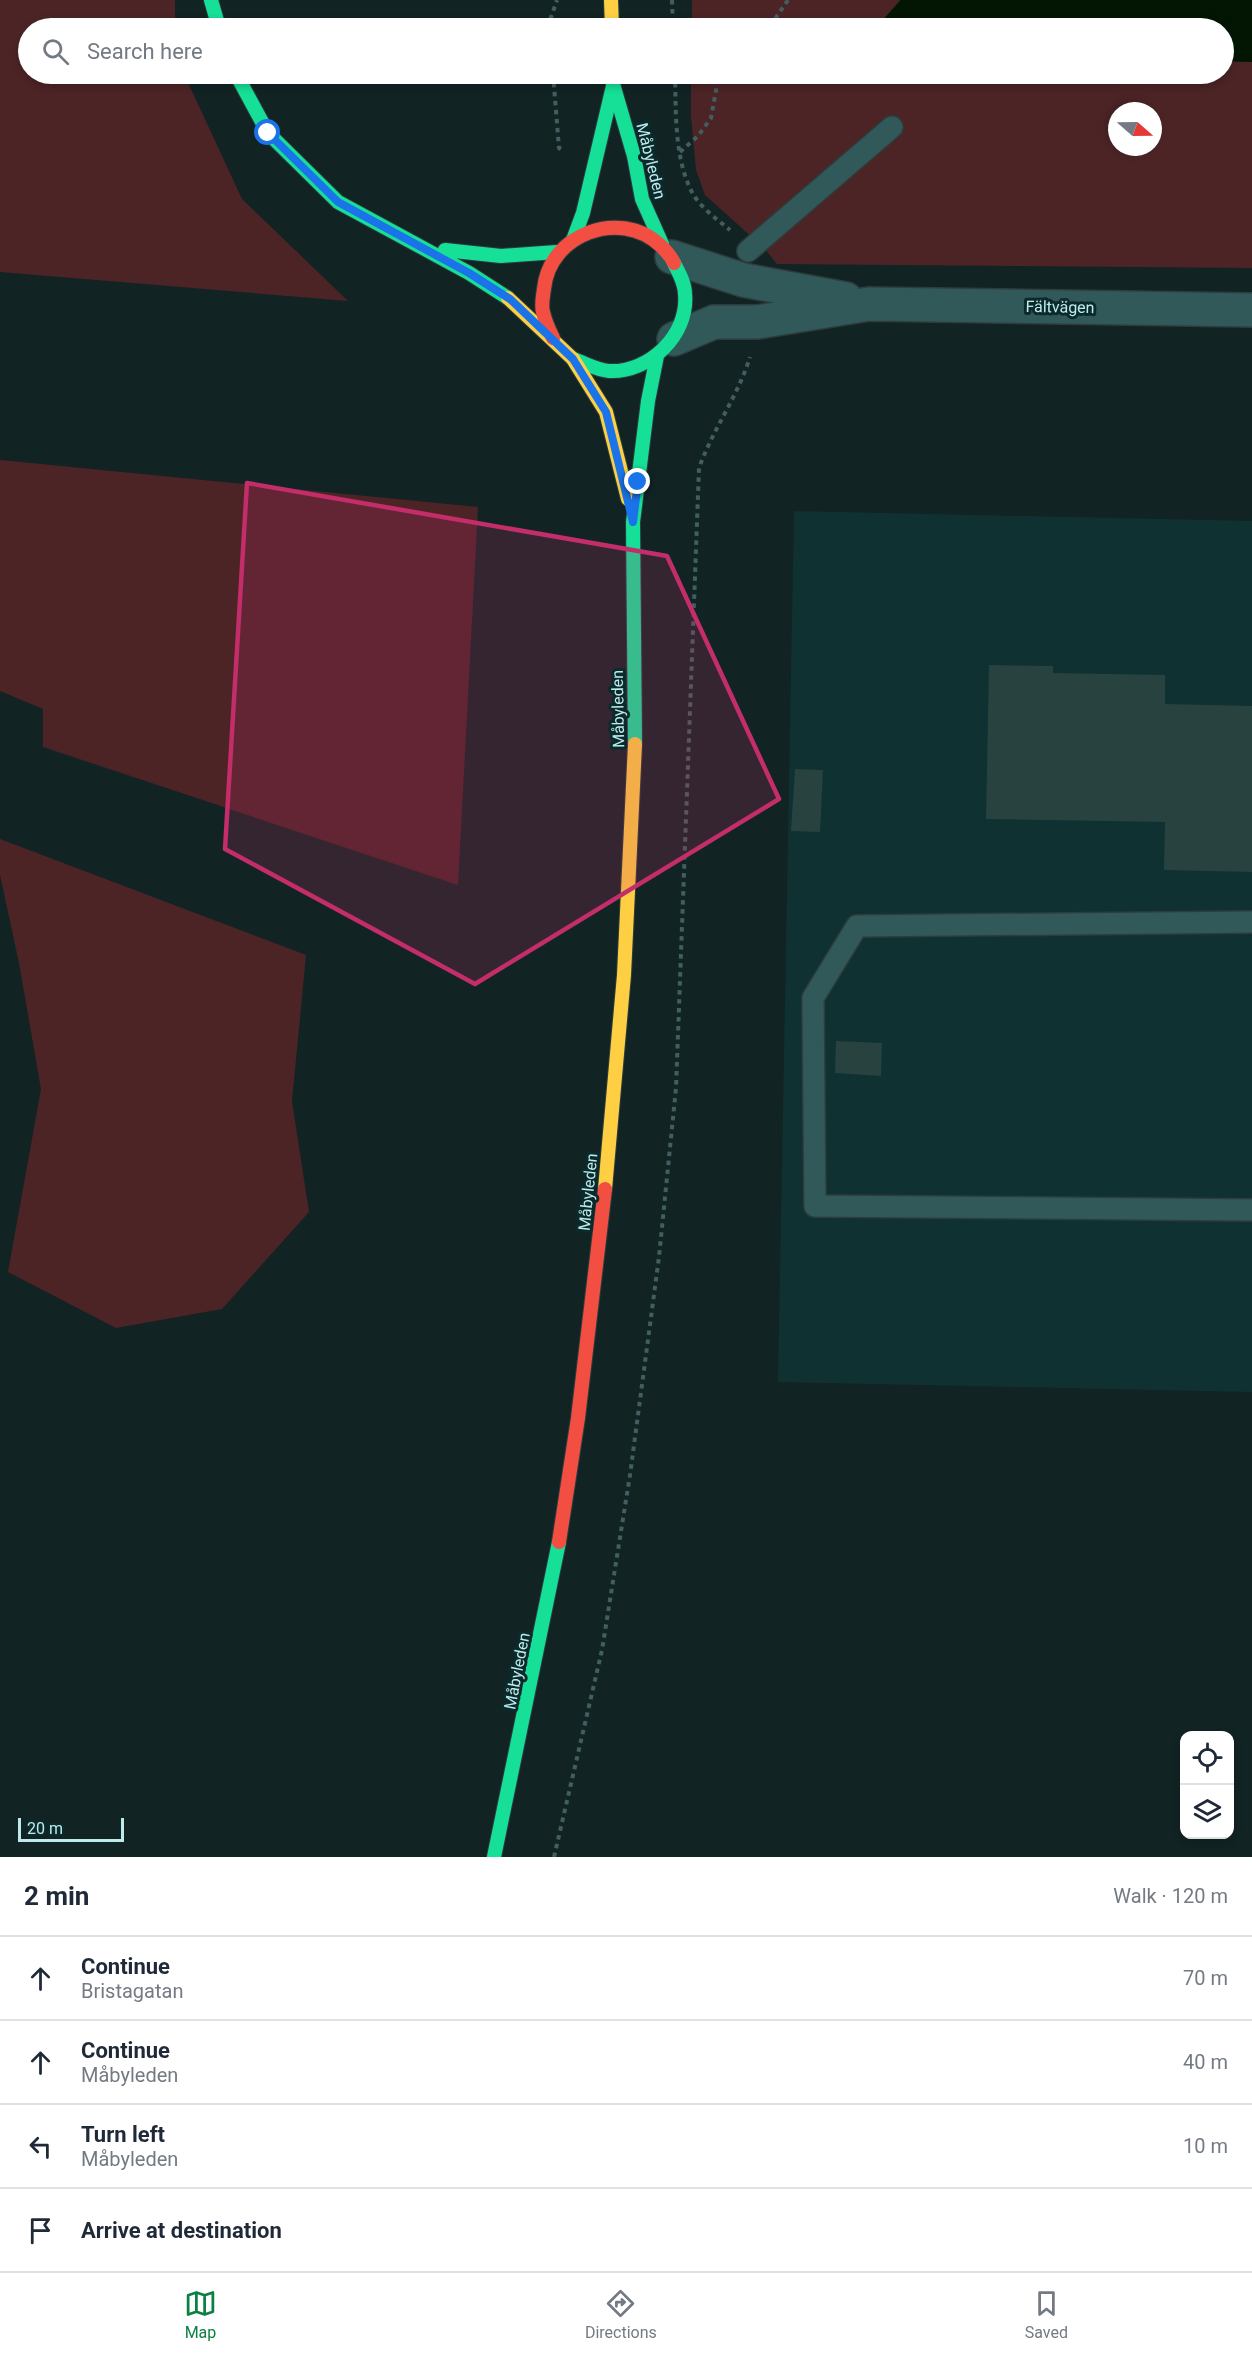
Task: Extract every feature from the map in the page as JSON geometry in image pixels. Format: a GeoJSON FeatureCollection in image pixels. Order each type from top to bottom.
{"type":"FeatureCollection","features":[{"type":"Feature","properties":{"kind":"street"},"geometry":{"type":"LineString","coordinates":[[211,0],[216,18]]}},
{"type":"Feature","properties":{"kind":"street"},"geometry":{"type":"LineString","coordinates":[[611,0],[612,18]]}},
{"type":"Feature","properties":{"kind":"street"},"geometry":{"type":"LineString","coordinates":[[241,84],[268,133],[338,202],[469,273],[510,299],[553,338]]}},
{"type":"Feature","properties":{"kind":"street","name":"Måbyleden"},"geometry":{"type":"LineString","coordinates":[[573,240],[584,213],[612,84]]}},
{"type":"Feature","properties":{"kind":"street","name":"Måbyleden"},"geometry":{"type":"LineString","coordinates":[[494,1857],[554,1573],[579,1418],[607,1171],[624,975],[635,746],[633,522],[648,401],[666,347],[684,315],[686,291],[681,269],[667,250],[642,199],[634,156],[614,84]]}},
{"type":"Feature","properties":{"kind":"street","name":"Måbyleden"},"geometry":{"type":"LineString","coordinates":[[633,522],[606,412],[573,359],[553,338],[542,309],[544,276],[557,252],[581,233],[604,226],[620,226],[646,233],[667,250]]}},
{"type":"Feature","properties":{"kind":"street"},"geometry":{"type":"LineString","coordinates":[[408,241],[473,256],[513,258],[557,252]]}},
{"type":"Feature","properties":{"kind":"street","name":"Fältvägen"},"geometry":{"type":"LineString","coordinates":[[667,250],[743,280],[869,304]]}},
{"type":"Feature","properties":{"kind":"street","name":"Fältvägen"},"geometry":{"type":"LineString","coordinates":[[666,347],[714,322],[757,321],[869,304],[1252,310]]}},
{"type":"Feature","properties":{"kind":"street","name":"Måbyleden"},"geometry":{"type":"LineString","coordinates":[[573,359],[605,370],[634,368],[666,347]]}},
{"type":"Feature","properties":{"kind":"lane"},"geometry":{"type":"LineString","coordinates":[[748,251],[892,127]]}},
{"type":"Feature","properties":{"kind":"lane"},"geometry":{"type":"LineString","coordinates":[[1252,922],[857,926],[813,998],[815,1206],[1252,1210]]}},
{"type":"Feature","properties":{"kind":"path"},"geometry":{"type":"LineString","coordinates":[[551,18],[557,0]]}},
{"type":"Feature","properties":{"kind":"path"},"geometry":{"type":"LineString","coordinates":[[672,0],[673,18]]}},
{"type":"Feature","properties":{"kind":"path"},"geometry":{"type":"LineString","coordinates":[[776,18],[788,0]]}},
{"type":"Feature","properties":{"kind":"path"},"geometry":{"type":"LineString","coordinates":[[554,84],[559,148],[564,153]]}},
{"type":"Feature","properties":{"kind":"path"},"geometry":{"type":"LineString","coordinates":[[675,84],[676,113]]}},
{"type":"Feature","properties":{"kind":"path"},"geometry":{"type":"LineString","coordinates":[[680,152],[698,136],[711,118],[717,84]]}},
{"type":"Feature","properties":{"kind":"path"},"geometry":{"type":"LineString","coordinates":[[554,1857],[602,1650],[630,1475],[659,1257],[676,1088],[698,501]]}},
{"type":"Feature","properties":{"kind":"highlighted area"},"geometry":{"type":"Polygon","coordinates":[[[247,483],[667,556],[779,799],[475,984],[225,849],[247,483]]]}},
{"type":"Feature","properties":{"kind":"shaded area"},"geometry":{"type":"Polygon","coordinates":[[[0,0],[175,0],[175,18],[18,18],[18,84],[189,84],[242,199],[348,301],[0,272],[0,0]]]}},
{"type":"Feature","properties":{"kind":"shaded area"},"geometry":{"type":"Polygon","coordinates":[[[692,0],[900,0],[885,18],[692,18],[692,0]]]}},
{"type":"Feature","properties":{"kind":"shaded area"},"geometry":{"type":"Polygon","coordinates":[[[901,0],[1252,0],[1252,62],[1234,61],[1234,18],[885,18],[901,0]]]}},
{"type":"Feature","properties":{"kind":"shaded area"},"geometry":{"type":"Polygon","coordinates":[[[1234,61],[1252,62],[1252,268],[777,264],[764,248],[705,195],[696,170],[691,117],[691,84],[1234,84],[1234,61]]]}},
{"type":"Feature","properties":{"kind":"shaded area"},"geometry":{"type":"Polygon","coordinates":[[[0,460],[478,507],[458,885],[43,747],[43,709],[0,691],[0,460]]]}},
{"type":"Feature","properties":{"kind":"shaded area"},"geometry":{"type":"Polygon","coordinates":[[[794,511],[1252,521],[1252,1392],[778,1382],[794,511]]]}},
{"type":"Feature","properties":{"kind":"shaded area"},"geometry":{"type":"Polygon","coordinates":[[[0,839],[306,955],[292,1101],[309,1212],[222,1309],[116,1328],[8,1272],[41,1089],[19,963],[0,875],[0,839]]]}},
{"type":"Feature","properties":{"kind":"building"},"geometry":{"type":"Polygon","coordinates":[[[989,665],[1053,666],[1053,673],[1165,675],[1165,704],[1252,706],[1252,872],[1164,870],[1165,822],[986,819],[989,665]]]}},
{"type":"Feature","properties":{"kind":"building"},"geometry":{"type":"Polygon","coordinates":[[[795,769],[823,770],[820,832],[791,831],[795,769]]]}},
{"type":"Feature","properties":{"kind":"building"},"geometry":{"type":"Polygon","coordinates":[[[836,1041],[882,1043],[881,1076],[835,1073],[836,1041]]]}},
{"type":"Feature","properties":{"kind":"traffic: fast"},"geometry":{"type":"LineString","coordinates":[[211,0],[216,18]]}},
{"type":"Feature","properties":{"kind":"traffic: fast"},"geometry":{"type":"LineString","coordinates":[[241,84],[268,133],[338,202],[469,273],[508,298]]}},
{"type":"Feature","properties":{"kind":"traffic: fast"},"geometry":{"type":"LineString","coordinates":[[613,84],[634,156],[642,199],[662,244]]}},
{"type":"Feature","properties":{"kind":"traffic: fast"},"geometry":{"type":"LineString","coordinates":[[573,240],[583,213],[613,86]]}},
{"type":"Feature","properties":{"kind":"traffic: fast"},"geometry":{"type":"LineString","coordinates":[[445,250],[501,256],[557,252]]}},
{"type":"Feature","properties":{"kind":"traffic: fast"},"geometry":{"type":"LineString","coordinates":[[573,359],[604,370],[624,370],[638,366],[664,349],[680,324],[685,309],[684,286],[674,263]]}},
{"type":"Feature","properties":{"kind":"traffic: fast"},"geometry":{"type":"LineString","coordinates":[[635,744],[633,522],[648,401],[657,356]]}},
{"type":"Feature","properties":{"kind":"traffic: fast"},"geometry":{"type":"LineString","coordinates":[[494,1857],[559,1542]]}},
{"type":"Feature","properties":{"kind":"traffic: slow"},"geometry":{"type":"LineString","coordinates":[[611,0],[612,18]]}},
{"type":"Feature","properties":{"kind":"traffic: slow"},"geometry":{"type":"LineString","coordinates":[[508,298],[573,359],[606,412],[628,499]]}},
{"type":"Feature","properties":{"kind":"traffic: slow"},"geometry":{"type":"LineString","coordinates":[[605,1189],[624,975],[635,744]]}},
{"type":"Feature","properties":{"kind":"traffic: jam"},"geometry":{"type":"LineString","coordinates":[[553,338],[542,309],[544,289],[549,270],[559,254],[572,241],[589,232],[607,228],[626,229],[644,234],[660,245],[674,263]]}},
{"type":"Feature","properties":{"kind":"traffic: jam"},"geometry":{"type":"LineString","coordinates":[[559,1542],[578,1418],[605,1189]]}},
{"type":"Feature","properties":{"kind":"route"},"geometry":{"type":"LineString","coordinates":[[268,133],[338,202],[469,273],[510,299],[553,338],[573,359],[606,412],[633,522],[638,482]]}}]}
